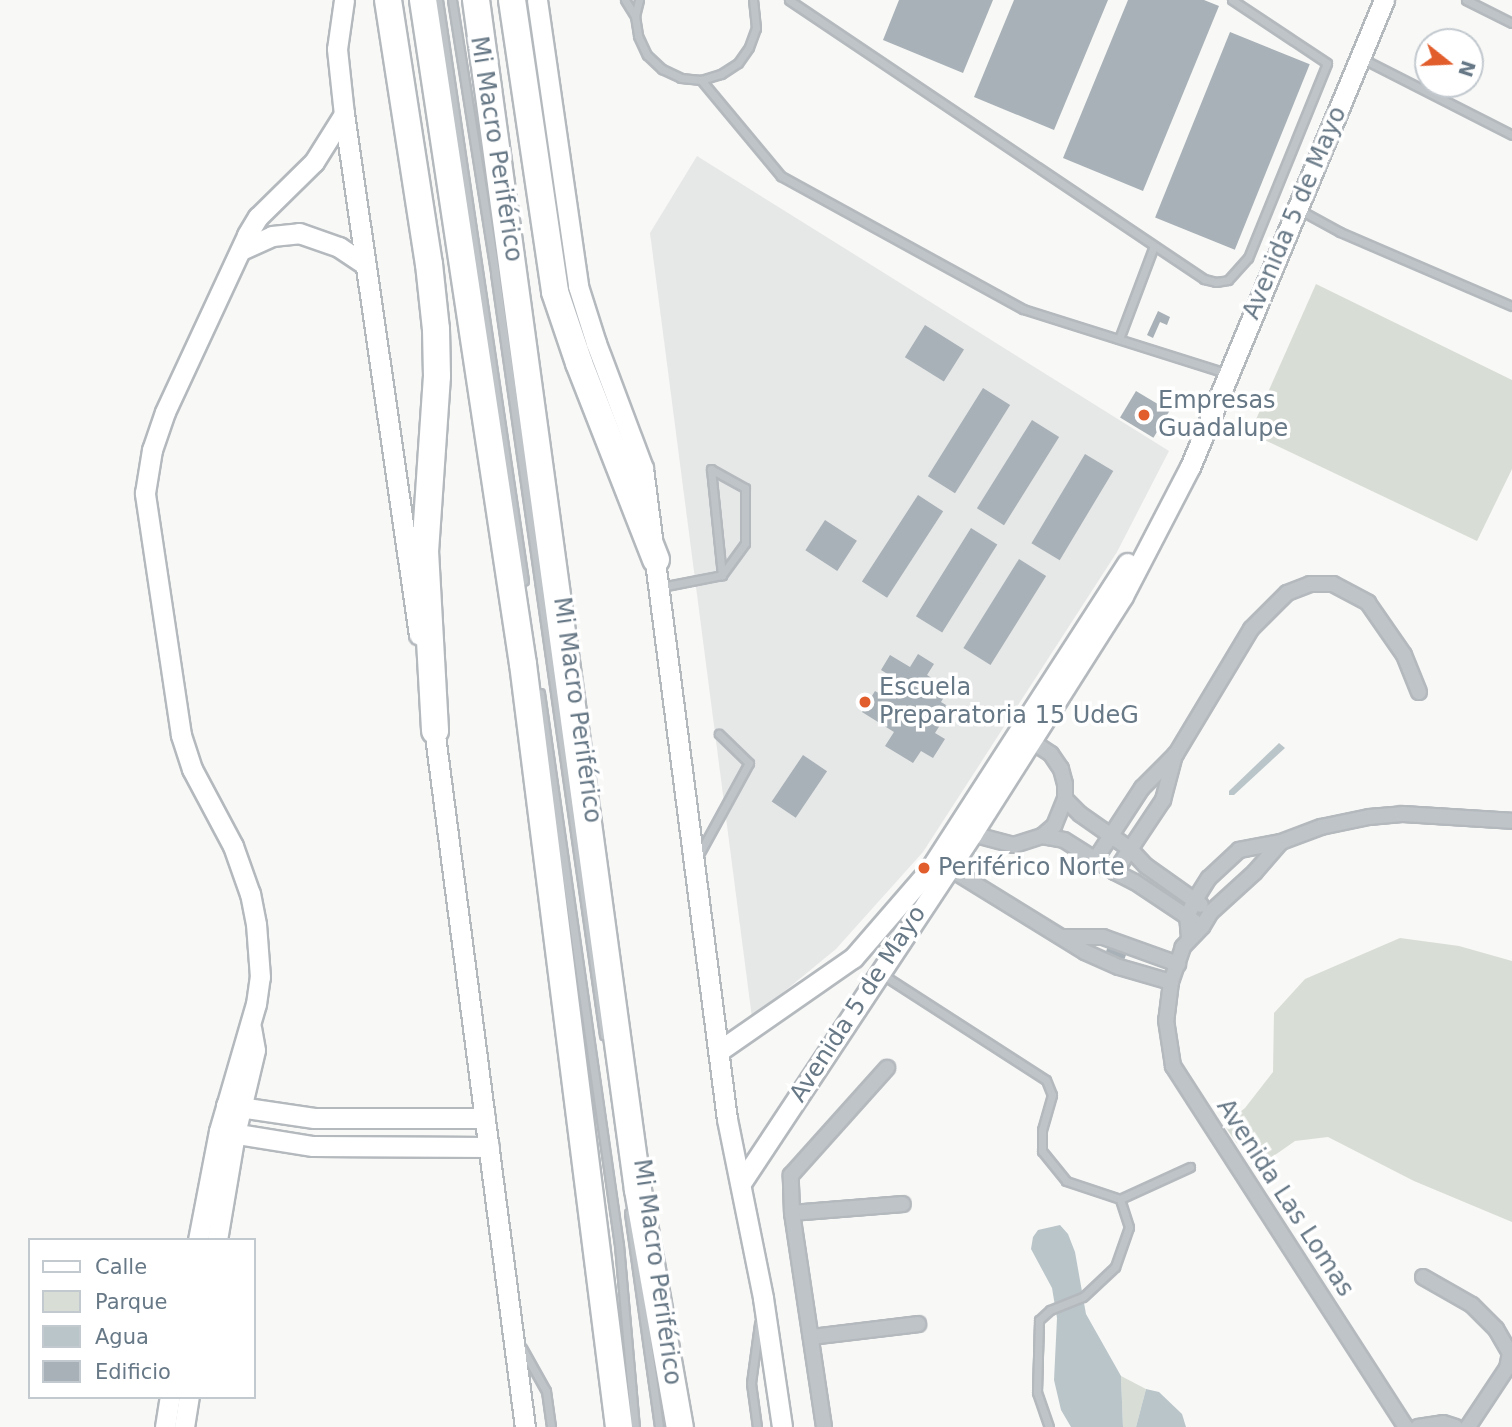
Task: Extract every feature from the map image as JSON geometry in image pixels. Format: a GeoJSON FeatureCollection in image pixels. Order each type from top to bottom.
{"type":"FeatureCollection","features":[{"type":"Feature","properties":{"kind":"highway"},"geometry":{"type":"LineString","coordinates":[[388,0],[429,264],[436,329],[437,376],[425,551],[435,731]]}},
{"type":"Feature","properties":{"kind":"highway"},"geometry":{"type":"LineString","coordinates":[[423,0],[523,664],[619,1427]]}},
{"type":"Feature","properties":{"kind":"highway"},"geometry":{"type":"LineString","coordinates":[[476,0],[638,1190],[680,1427]]}},
{"type":"Feature","properties":{"kind":"highway"},"geometry":{"type":"LineString","coordinates":[[512,0],[555,292],[579,363],[656,559]]}},
{"type":"Feature","properties":{"kind":"main road"},"geometry":{"type":"LineString","coordinates":[[344,0],[337,49],[344,114],[409,575],[435,731],[526,1427]]}},
{"type":"Feature","properties":{"kind":"main road"},"geometry":{"type":"LineString","coordinates":[[537,0],[578,286],[596,343],[643,468],[696,860],[727,1119],[762,1298],[782,1427]]}},
{"type":"Feature","properties":{"kind":"main road","name":"Avenida 5 de Mayo"},"geometry":{"type":"LineString","coordinates":[[741,1183],[1108,623],[1190,467],[1205,425],[1384,0]]}},
{"type":"Feature","properties":{"kind":"main road"},"geometry":{"type":"LineString","coordinates":[[199,1238],[227,1132],[241,1048],[251,1028],[260,977],[250,894],[233,846],[192,768],[181,735],[145,493],[152,450],[165,412],[258,217],[313,164],[328,144],[344,114]]}},
{"type":"Feature","properties":{"kind":"main road"},"geometry":{"type":"LineString","coordinates":[[241,250],[272,236],[299,233],[339,247],[366,265]]}},
{"type":"Feature","properties":{"kind":"main road","name":"Avenida 5 de Mayo"},"geometry":{"type":"LineString","coordinates":[[719,1051],[853,958],[930,869],[1091,623],[1128,562],[1190,443],[1205,425]]}},
{"type":"Feature","properties":{"kind":"main road"},"geometry":{"type":"LineString","coordinates":[[233,1106],[314,1118],[485,1118]]}},
{"type":"Feature","properties":{"kind":"main road"},"geometry":{"type":"LineString","coordinates":[[313,1146],[314,1118]]}},
{"type":"Feature","properties":{"kind":"main road"},"geometry":{"type":"LineString","coordinates":[[227,1132],[313,1146],[489,1147]]}},
{"type":"Feature","properties":{"kind":"main road"},"geometry":{"type":"LineString","coordinates":[[217,1238],[227,1132]]}},
{"type":"Feature","properties":{"kind":"main road"},"geometry":{"type":"LineString","coordinates":[[165,1427],[170,1399]]}},
{"type":"Feature","properties":{"kind":"main road"},"geometry":{"type":"LineString","coordinates":[[184,1427],[190,1399]]}},
{"type":"Feature","properties":{"kind":"street"},"geometry":{"type":"LineString","coordinates":[[1095,860],[1142,788],[1175,754],[1251,629],[1287,593],[1310,584],[1333,584],[1368,603],[1404,654],[1419,692]]}},
{"type":"Feature","properties":{"kind":"street"},"geometry":{"type":"LineString","coordinates":[[972,834],[1014,845],[1042,836],[1054,826],[1065,799],[1061,769],[1051,754],[1031,741]]}},
{"type":"Feature","properties":{"kind":"street"},"geometry":{"type":"LineString","coordinates":[[1115,872],[1163,800],[1175,754]]}},
{"type":"Feature","properties":{"kind":"street"},"geometry":{"type":"LineString","coordinates":[[1065,799],[1080,814],[1130,849],[1146,866],[1210,912],[1255,872],[1281,842]]}},
{"type":"Feature","properties":{"kind":"street"},"geometry":{"type":"LineString","coordinates":[[1187,917],[1209,878],[1239,850],[1281,842],[1321,827],[1369,817],[1402,814],[1512,821]]}},
{"type":"Feature","properties":{"kind":"street"},"geometry":{"type":"LineString","coordinates":[[1042,836],[1064,840],[1135,882],[1202,927]]}},
{"type":"Feature","properties":{"kind":"street"},"geometry":{"type":"LineString","coordinates":[[948,869],[1085,952],[1119,967],[1171,982]]}},
{"type":"Feature","properties":{"kind":"street","name":"Avenida Las Lomas"},"geometry":{"type":"LineString","coordinates":[[1210,912],[1202,927],[1189,938],[1171,982],[1166,1020],[1173,1066],[1406,1427]]}},
{"type":"Feature","properties":{"kind":"street","name":"Avenida Las Lomas"},"geometry":{"type":"LineString","coordinates":[[1187,917],[1189,938]]}},
{"type":"Feature","properties":{"kind":"street"},"geometry":{"type":"LineString","coordinates":[[1064,937],[1103,937],[1178,964]]}},
{"type":"Feature","properties":{"kind":"street"},"geometry":{"type":"LineString","coordinates":[[824,1427],[792,1213],[791,1175],[887,1068]]}},
{"type":"Feature","properties":{"kind":"street"},"geometry":{"type":"LineString","coordinates":[[792,1213],[903,1203]]}},
{"type":"Feature","properties":{"kind":"street"},"geometry":{"type":"LineString","coordinates":[[1423,1277],[1472,1305],[1496,1329],[1510,1353],[1507,1368],[1468,1427]]}},
{"type":"Feature","properties":{"kind":"street"},"geometry":{"type":"LineString","coordinates":[[811,1337],[918,1324]]}},
{"type":"Feature","properties":{"kind":"street"},"geometry":{"type":"LineString","coordinates":[[1418,1427],[1443,1423],[1455,1427]]}},
{"type":"Feature","properties":{"kind":"lane","name":"Mi Macro Periférico"},"geometry":{"type":"LineString","coordinates":[[438,0],[524,586]]}},
{"type":"Feature","properties":{"kind":"lane","name":"Mi Macro Periférico"},"geometry":{"type":"LineString","coordinates":[[452,0],[495,273],[605,1047]]}},
{"type":"Feature","properties":{"kind":"lane"},"geometry":{"type":"LineString","coordinates":[[625,0],[635,16]]}},
{"type":"Feature","properties":{"kind":"lane"},"geometry":{"type":"LineString","coordinates":[[639,0],[635,16],[638,36],[647,55],[662,69],[681,78],[701,80],[721,75],[737,63],[749,47],[756,28],[753,0]]}},
{"type":"Feature","properties":{"kind":"lane"},"geometry":{"type":"LineString","coordinates":[[789,0],[1204,279],[1228,280],[1248,258],[1327,63],[1232,0]]}},
{"type":"Feature","properties":{"kind":"lane"},"geometry":{"type":"LineString","coordinates":[[1466,0],[1512,23]]}},
{"type":"Feature","properties":{"kind":"lane"},"geometry":{"type":"LineString","coordinates":[[1360,58],[1512,135]]}},
{"type":"Feature","properties":{"kind":"lane"},"geometry":{"type":"LineString","coordinates":[[701,80],[781,176],[1023,309],[1227,373]]}},
{"type":"Feature","properties":{"kind":"lane"},"geometry":{"type":"LineString","coordinates":[[1298,208],[1340,232],[1512,306]]}},
{"type":"Feature","properties":{"kind":"lane"},"geometry":{"type":"LineString","coordinates":[[1119,339],[1154,246]]}},
{"type":"Feature","properties":{"kind":"lane"},"geometry":{"type":"LineString","coordinates":[[659,587],[722,575],[745,543],[745,488],[711,469],[722,575]]}},
{"type":"Feature","properties":{"kind":"lane","name":"Mi Macro Periférico"},"geometry":{"type":"LineString","coordinates":[[538,682],[619,1245],[635,1427]]}},
{"type":"Feature","properties":{"kind":"lane"},"geometry":{"type":"LineString","coordinates":[[696,860],[749,764],[719,734]]}},
{"type":"Feature","properties":{"kind":"lane"},"geometry":{"type":"LineString","coordinates":[[879,973],[1046,1080],[1052,1095],[1042,1130],[1042,1151],[1066,1181],[1120,1199],[1190,1167]]}},
{"type":"Feature","properties":{"kind":"lane","name":"Mi Macro Periférico"},"geometry":{"type":"LineString","coordinates":[[627,1199],[659,1427]]}},
{"type":"Feature","properties":{"kind":"lane"},"geometry":{"type":"LineString","coordinates":[[1049,1427],[1037,1392],[1039,1320],[1050,1310],[1083,1297],[1115,1267],[1129,1227],[1120,1199]]}},
{"type":"Feature","properties":{"kind":"lane"},"geometry":{"type":"LineString","coordinates":[[758,1427],[751,1383],[762,1298]]}},
{"type":"Feature","properties":{"kind":"lane"},"geometry":{"type":"LineString","coordinates":[[513,1332],[547,1391],[551,1427]]}},
{"type":"Feature","properties":{"kind":"shaded area","name":"Escuela Preparatoria 15 UdeG"},"geometry":{"type":"Polygon","coordinates":[[[697,156],[1169,451],[1117,552],[923,852],[836,949],[752,1018],[650,233],[697,156]]]}},
{"type":"Feature","properties":{"kind":"green space"},"geometry":{"type":"Polygon","coordinates":[[[1316,284],[1512,380],[1512,469],[1477,541],[1250,433],[1316,284]]]}},
{"type":"Feature","properties":{"kind":"green space"},"geometry":{"type":"Polygon","coordinates":[[[1400,938],[1459,946],[1512,961],[1512,1222],[1414,1181],[1328,1137],[1295,1141],[1255,1169],[1224,1125],[1245,1108],[1273,1072],[1274,1013],[1305,979],[1400,938]]]}},
{"type":"Feature","properties":{"kind":"green space"},"geometry":{"type":"Polygon","coordinates":[[[1121,1376],[1146,1389],[1136,1427],[1123,1427],[1121,1376]]]}},
{"type":"Feature","properties":{"kind":"water"},"geometry":{"type":"Polygon","coordinates":[[[1279,743],[1285,748],[1234,795],[1229,795],[1229,791],[1279,743]]]}},
{"type":"Feature","properties":{"kind":"water"},"geometry":{"type":"Polygon","coordinates":[[[1060,1225],[1068,1234],[1075,1252],[1086,1314],[1121,1376],[1123,1427],[1071,1427],[1061,1410],[1054,1380],[1057,1318],[1052,1288],[1031,1249],[1033,1237],[1038,1230],[1060,1225]]]}},
{"type":"Feature","properties":{"kind":"water"},"geometry":{"type":"Polygon","coordinates":[[[1146,1389],[1159,1392],[1182,1414],[1186,1427],[1136,1427],[1146,1389]]]}},
{"type":"Feature","properties":{"kind":"building"},"geometry":{"type":"Polygon","coordinates":[[[899,0],[993,0],[963,73],[883,40],[899,0]]]}},
{"type":"Feature","properties":{"kind":"building"},"geometry":{"type":"Polygon","coordinates":[[[1014,0],[1108,0],[1054,130],[974,97],[1014,0]]]}},
{"type":"Feature","properties":{"kind":"building"},"geometry":{"type":"Polygon","coordinates":[[[1128,0],[1204,0],[1219,6],[1143,191],[1063,158],[1128,0]]]}},
{"type":"Feature","properties":{"kind":"building"},"geometry":{"type":"Polygon","coordinates":[[[1230,32],[1310,64],[1235,250],[1155,217],[1230,32]]]}},
{"type":"Feature","properties":{"kind":"building"},"geometry":{"type":"Polygon","coordinates":[[[1158,311],[1170,317],[1167,325],[1160,322],[1153,338],[1147,335],[1158,311]]]}},
{"type":"Feature","properties":{"kind":"building"},"geometry":{"type":"Polygon","coordinates":[[[925,325],[964,349],[944,382],[905,357],[925,325]]]}},
{"type":"Feature","properties":{"kind":"building"},"geometry":{"type":"Polygon","coordinates":[[[983,388],[1010,405],[955,493],[928,476],[983,388]]]}},
{"type":"Feature","properties":{"kind":"building","name":"Empresas Guadalupe"},"geometry":{"type":"Polygon","coordinates":[[[1136,391],[1169,411],[1153,438],[1120,418],[1136,391]]]}},
{"type":"Feature","properties":{"kind":"building"},"geometry":{"type":"Polygon","coordinates":[[[1032,420],[1059,437],[1004,525],[977,508],[1032,420]]]}},
{"type":"Feature","properties":{"kind":"building"},"geometry":{"type":"Polygon","coordinates":[[[1085,454],[1113,471],[1060,560],[1031,543],[1085,454]]]}},
{"type":"Feature","properties":{"kind":"building"},"geometry":{"type":"Polygon","coordinates":[[[918,495],[943,511],[887,598],[862,581],[918,495]]]}},
{"type":"Feature","properties":{"kind":"building"},"geometry":{"type":"Polygon","coordinates":[[[825,520],[857,541],[837,571],[805,550],[825,520]]]}},
{"type":"Feature","properties":{"kind":"building"},"geometry":{"type":"Polygon","coordinates":[[[971,528],[997,544],[942,633],[916,616],[971,528]]]}},
{"type":"Feature","properties":{"kind":"building"},"geometry":{"type":"Polygon","coordinates":[[[1019,559],[1046,576],[990,665],[963,648],[1019,559]]]}},
{"type":"Feature","properties":{"kind":"building"},"geometry":{"type":"Polygon","coordinates":[[[918,654],[934,664],[927,675],[949,689],[941,702],[951,708],[935,733],[945,739],[933,758],[921,751],[913,763],[885,746],[894,732],[862,712],[875,691],[880,694],[891,676],[881,670],[890,655],[910,667],[918,654]]]}},
{"type":"Feature","properties":{"kind":"building"},"geometry":{"type":"Polygon","coordinates":[[[803,755],[827,771],[796,818],[772,801],[803,755]]]}},
{"type":"Feature","properties":{"kind":"building"},"geometry":{"type":"Polygon","coordinates":[[[1108,946],[1127,953],[1124,961],[1105,954],[1108,946]]]}},
{"type":"Feature","properties":{"kind":"place","name":"Empresas Guadalupe"},"geometry":{"type":"Point","coordinates":[1144,415]}},
{"type":"Feature","properties":{"kind":"place","name":"Escuela Preparatoria 15 UdeG"},"geometry":{"type":"Point","coordinates":[865,702]}},
{"type":"Feature","properties":{"kind":"place","name":"Periférico Norte"},"geometry":{"type":"Point","coordinates":[924,868]}}]}
